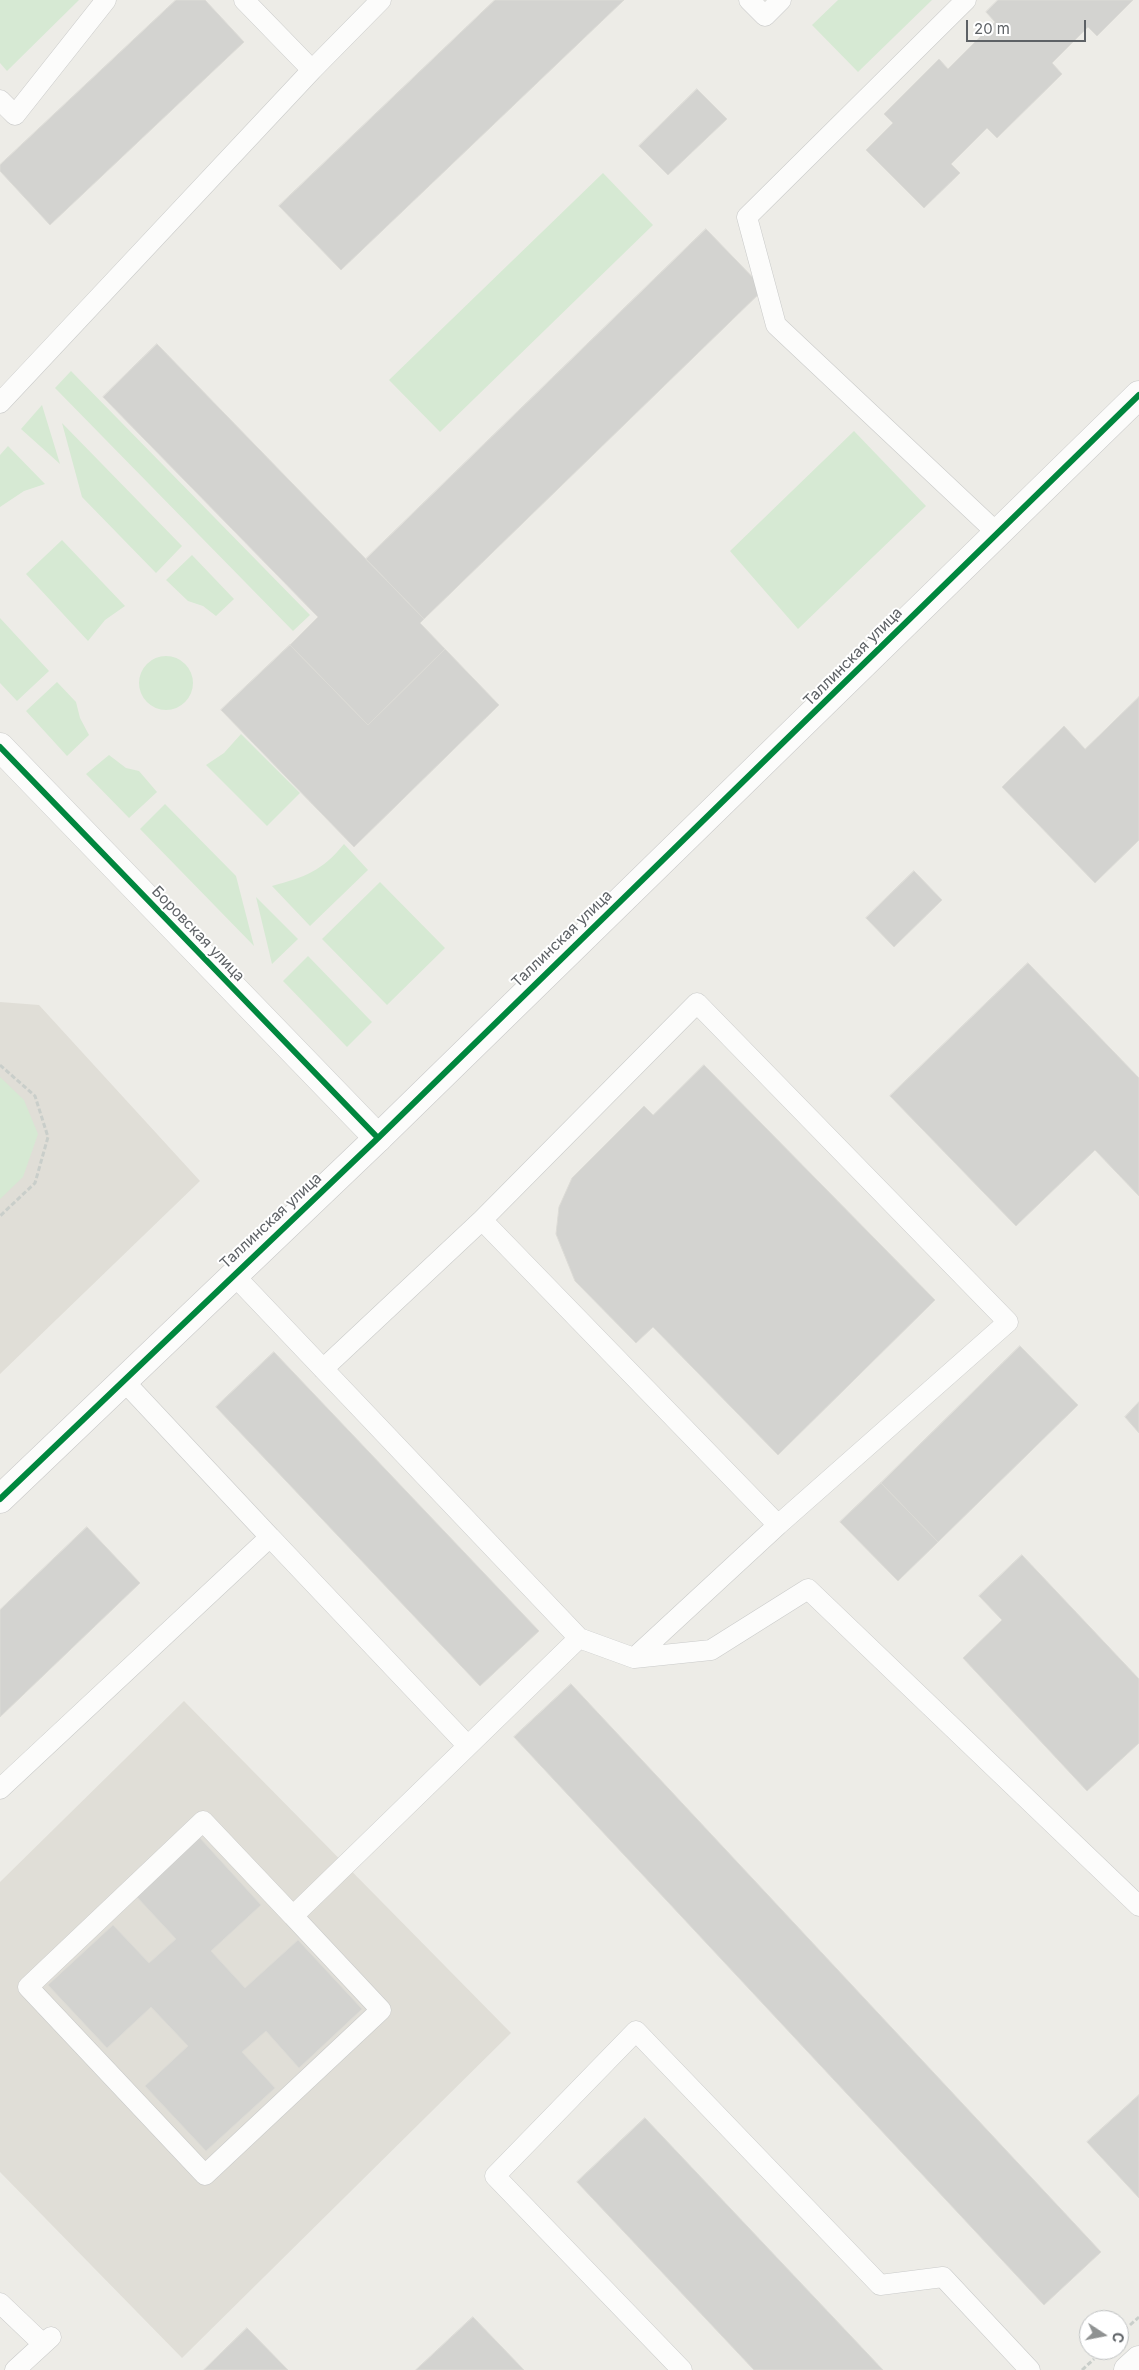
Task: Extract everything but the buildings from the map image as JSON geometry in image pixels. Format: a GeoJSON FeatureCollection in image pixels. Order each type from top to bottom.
{"type":"FeatureCollection","features":[{"type":"Feature","properties":{"kind":"street","name":"Таллинская улица"},"geometry":{"type":"LineString","coordinates":[[0,1499],[233,1274],[378,1138],[1139,394]]}},
{"type":"Feature","properties":{"kind":"street","name":"Боровская улица"},"geometry":{"type":"LineString","coordinates":[[0,747],[378,1138]]}},
{"type":"Feature","properties":{"kind":"street"},"geometry":{"type":"LineString","coordinates":[[1128,2370],[1139,2360]]}},
{"type":"Feature","properties":{"kind":"lane"},"geometry":{"type":"LineString","coordinates":[[0,100],[15,115],[106,0]]}},
{"type":"Feature","properties":{"kind":"lane"},"geometry":{"type":"LineString","coordinates":[[244,0],[312,70]]}},
{"type":"Feature","properties":{"kind":"lane"},"geometry":{"type":"LineString","coordinates":[[0,403],[312,70],[381,0]]}},
{"type":"Feature","properties":{"kind":"lane"},"geometry":{"type":"LineString","coordinates":[[749,0],[765,16],[781,0]]}},
{"type":"Feature","properties":{"kind":"lane"},"geometry":{"type":"LineString","coordinates":[[966,0],[747,217],[776,325],[996,533]]}},
{"type":"Feature","properties":{"kind":"lane"},"geometry":{"type":"LineString","coordinates":[[323,1369],[482,1220],[697,1003],[1008,1322],[778,1525],[634,1658]]}},
{"type":"Feature","properties":{"kind":"lane"},"geometry":{"type":"LineString","coordinates":[[482,1220],[778,1525]]}},
{"type":"Feature","properties":{"kind":"lane"},"geometry":{"type":"LineString","coordinates":[[233,1274],[578,1638],[634,1658],[711,1650],[808,1590],[1139,1906]]}},
{"type":"Feature","properties":{"kind":"lane"},"geometry":{"type":"LineString","coordinates":[[124,1380],[467,1746]]}},
{"type":"Feature","properties":{"kind":"lane"},"geometry":{"type":"LineString","coordinates":[[0,1789],[270,1537]]}},
{"type":"Feature","properties":{"kind":"lane"},"geometry":{"type":"LineString","coordinates":[[293,1916],[578,1638]]}},
{"type":"Feature","properties":{"kind":"lane"},"geometry":{"type":"LineString","coordinates":[[203,1821],[293,1916],[381,2010],[206,2175],[28,1987],[203,1821]]}},
{"type":"Feature","properties":{"kind":"lane"},"geometry":{"type":"LineString","coordinates":[[682,2370],[495,2176],[636,2031],[880,2284],[943,2277],[1030,2370]]}},
{"type":"Feature","properties":{"kind":"lane"},"geometry":{"type":"LineString","coordinates":[[0,2303],[47,2340],[15,2370]]}},
{"type":"Feature","properties":{"kind":"path"},"geometry":{"type":"LineString","coordinates":[[0,1065],[35,1096],[48,1137],[35,1184],[0,1216]]}},
{"type":"Feature","properties":{"kind":"shaded area"},"geometry":{"type":"Polygon","coordinates":[[[0,1002],[39,1005],[200,1181],[0,1374],[0,1002]]]}},
{"type":"Feature","properties":{"kind":"shaded area"},"geometry":{"type":"Polygon","coordinates":[[[184,1701],[511,2033],[182,2358],[0,2172],[0,1882],[184,1701]]]}},
{"type":"Feature","properties":{"kind":"green space"},"geometry":{"type":"Polygon","coordinates":[[[0,0],[79,0],[7,71],[0,63],[0,0]]]}},
{"type":"Feature","properties":{"kind":"green space"},"geometry":{"type":"Polygon","coordinates":[[[838,0],[932,0],[858,72],[812,25],[838,0]]]}},
{"type":"Feature","properties":{"kind":"green space"},"geometry":{"type":"Polygon","coordinates":[[[603,173],[653,225],[440,432],[389,380],[603,173]]]}},
{"type":"Feature","properties":{"kind":"green space"},"geometry":{"type":"Polygon","coordinates":[[[71,371],[310,615],[293,631],[55,388],[71,371]]]}},
{"type":"Feature","properties":{"kind":"green space"},"geometry":{"type":"Polygon","coordinates":[[[42,405],[60,464],[21,429],[42,405]]]}},
{"type":"Feature","properties":{"kind":"green space"},"geometry":{"type":"Polygon","coordinates":[[[62,423],[182,546],[156,573],[82,497],[62,423]]]}},
{"type":"Feature","properties":{"kind":"green space"},"geometry":{"type":"Polygon","coordinates":[[[854,431],[926,506],[798,629],[730,551],[854,431]]]}},
{"type":"Feature","properties":{"kind":"green space"},"geometry":{"type":"Polygon","coordinates":[[[8,446],[45,484],[24,491],[0,507],[0,455],[8,446]]]}},
{"type":"Feature","properties":{"kind":"green space"},"geometry":{"type":"Polygon","coordinates":[[[62,540],[125,606],[105,620],[88,641],[26,574],[62,540]]]}},
{"type":"Feature","properties":{"kind":"green space"},"geometry":{"type":"Polygon","coordinates":[[[192,555],[234,599],[216,616],[203,606],[188,601],[166,580],[192,555]]]}},
{"type":"Feature","properties":{"kind":"green space"},"geometry":{"type":"Polygon","coordinates":[[[0,618],[49,671],[17,701],[0,683],[0,618]]]}},
{"type":"Feature","properties":{"kind":"green space"},"geometry":{"type":"Polygon","coordinates":[[[166,656],[176,658],[185,664],[191,673],[193,683],[191,693],[185,702],[176,708],[166,710],[156,708],[147,702],[141,693],[139,683],[141,673],[147,664],[156,658],[166,656]]]}},
{"type":"Feature","properties":{"kind":"green space"},"geometry":{"type":"Polygon","coordinates":[[[57,682],[76,702],[80,718],[89,735],[67,756],[26,711],[57,682]]]}},
{"type":"Feature","properties":{"kind":"green space"},"geometry":{"type":"Polygon","coordinates":[[[241,734],[300,793],[267,826],[206,765],[224,753],[241,734]]]}},
{"type":"Feature","properties":{"kind":"green space"},"geometry":{"type":"Polygon","coordinates":[[[109,755],[126,768],[139,771],[157,792],[129,818],[86,774],[109,755]]]}},
{"type":"Feature","properties":{"kind":"green space"},"geometry":{"type":"Polygon","coordinates":[[[165,804],[236,876],[254,946],[140,829],[165,804]]]}},
{"type":"Feature","properties":{"kind":"green space"},"geometry":{"type":"Polygon","coordinates":[[[344,844],[368,870],[310,926],[272,886],[312,872],[328,861],[344,844]]]}},
{"type":"Feature","properties":{"kind":"green space"},"geometry":{"type":"Polygon","coordinates":[[[380,882],[445,948],[387,1005],[322,939],[380,882]]]}},
{"type":"Feature","properties":{"kind":"green space"},"geometry":{"type":"Polygon","coordinates":[[[256,897],[298,939],[272,964],[256,897]]]}},
{"type":"Feature","properties":{"kind":"green space"},"geometry":{"type":"Polygon","coordinates":[[[308,956],[372,1022],[347,1047],[283,981],[308,956]]]}},
{"type":"Feature","properties":{"kind":"green space"},"geometry":{"type":"Polygon","coordinates":[[[0,1077],[24,1100],[38,1134],[23,1177],[0,1199],[0,1077]]]}},
{"type":"Feature","properties":{"kind":"cycle path"},"geometry":{"type":"LineString","coordinates":[[0,1499],[378,1138],[1139,395]]}},
{"type":"Feature","properties":{"kind":"cycle path"},"geometry":{"type":"LineString","coordinates":[[0,747],[378,1138]]}}]}
